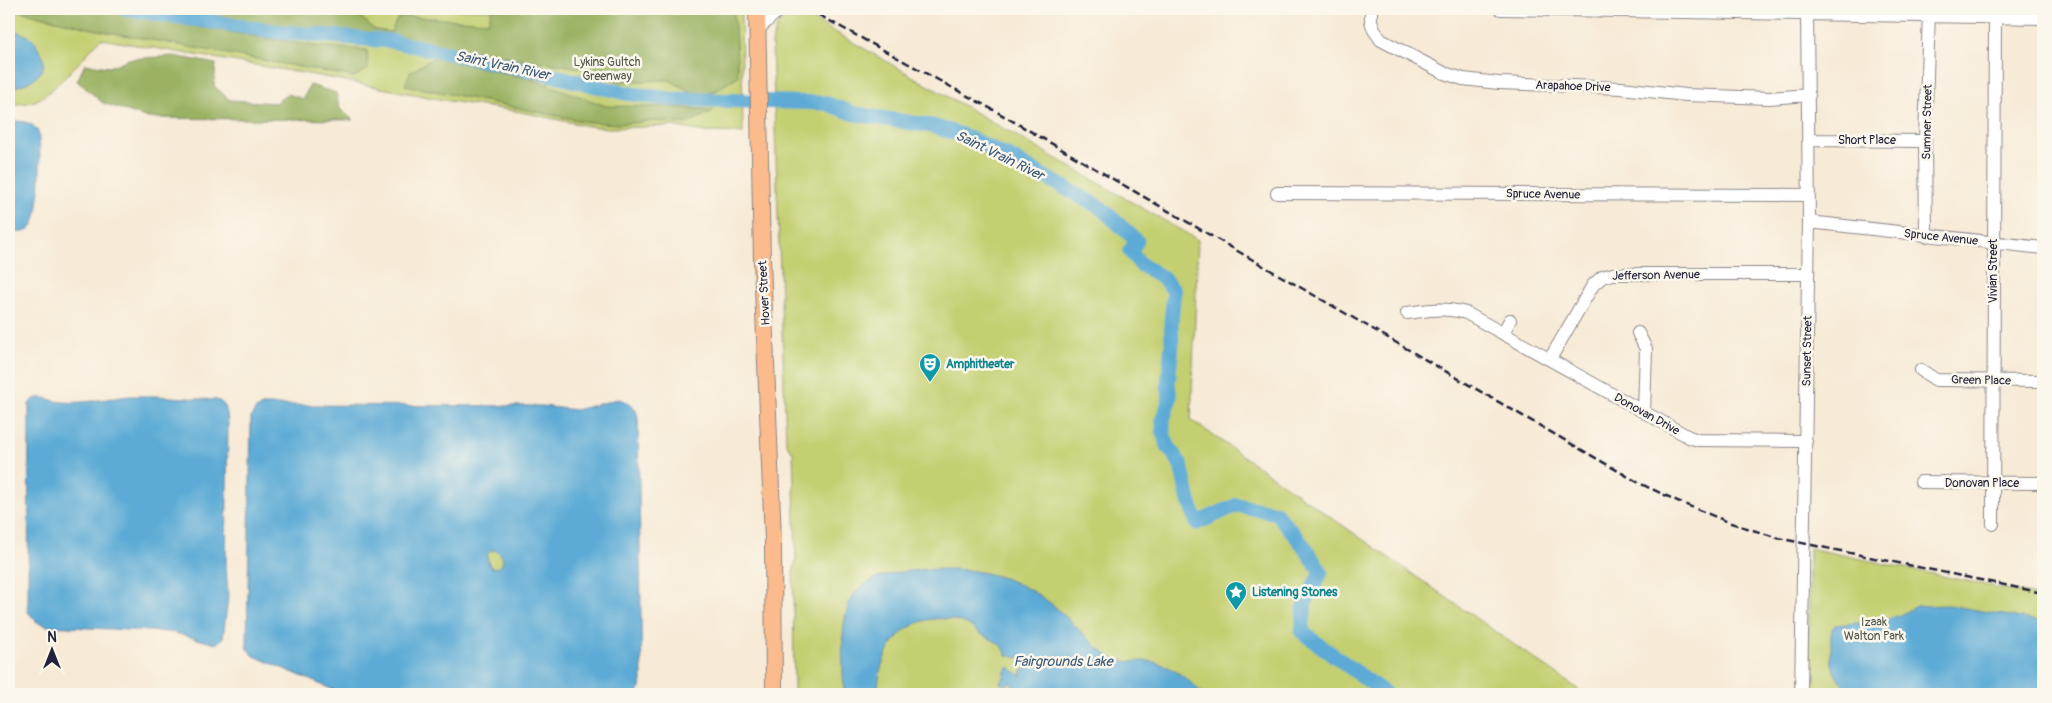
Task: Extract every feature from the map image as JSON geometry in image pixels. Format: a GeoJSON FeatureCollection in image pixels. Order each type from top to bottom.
{"type":"FeatureCollection","features":[{"type":"Feature","properties":{"kind":"main road","name":"Hover Street"},"geometry":{"type":"LineString","coordinates":[[757,9],[758,124],[774,577],[774,694]]}},
{"type":"Feature","properties":{"kind":"street"},"geometry":{"type":"LineString","coordinates":[[757,30],[780,9]]}},
{"type":"Feature","properties":{"kind":"street","name":"Arapahoe Drive"},"geometry":{"type":"LineString","coordinates":[[1371,9],[1371,21],[1374,30],[1381,40],[1444,73],[1463,79],[1499,83],[1622,88],[1686,94],[1769,98],[1809,95]]}},
{"type":"Feature","properties":{"kind":"street"},"geometry":{"type":"LineString","coordinates":[[1500,9],[1929,13],[1995,18],[2043,18]]}},
{"type":"Feature","properties":{"kind":"street","name":"Sunset Street"},"geometry":{"type":"LineString","coordinates":[[1801,694],[1809,222],[1808,12]]}},
{"type":"Feature","properties":{"kind":"street","name":"Sumner Street"},"geometry":{"type":"LineString","coordinates":[[1926,236],[1925,141],[1929,13]]}},
{"type":"Feature","properties":{"kind":"street","name":"Vivian Street"},"geometry":{"type":"LineString","coordinates":[[1993,524],[1995,18]]}},
{"type":"Feature","properties":{"kind":"street","name":"Short Place"},"geometry":{"type":"LineString","coordinates":[[1809,140],[1925,141]]}},
{"type":"Feature","properties":{"kind":"street","name":"Spruce Avenue"},"geometry":{"type":"LineString","coordinates":[[1277,193],[1809,195]]}},
{"type":"Feature","properties":{"kind":"street","name":"Spruce Avenue"},"geometry":{"type":"LineString","coordinates":[[1809,222],[2043,248]]}},
{"type":"Feature","properties":{"kind":"street","name":"Jefferson Avenue"},"geometry":{"type":"LineString","coordinates":[[1550,359],[1593,285],[1602,278],[1613,274],[1808,274]]}},
{"type":"Feature","properties":{"kind":"street","name":"Donovan Drive"},"geometry":{"type":"LineString","coordinates":[[1407,313],[1431,309],[1452,310],[1466,314],[1681,433],[1698,440],[1806,441]]}},
{"type":"Feature","properties":{"kind":"street"},"geometry":{"type":"LineString","coordinates":[[1503,333],[1510,320]]}},
{"type":"Feature","properties":{"kind":"street"},"geometry":{"type":"LineString","coordinates":[[1638,333],[1646,349],[1644,412]]}},
{"type":"Feature","properties":{"kind":"street","name":"Green Place"},"geometry":{"type":"LineString","coordinates":[[1921,370],[1936,380],[2043,381]]}},
{"type":"Feature","properties":{"kind":"street","name":"Donovan Place"},"geometry":{"type":"LineString","coordinates":[[1921,482],[2043,483]]}},
{"type":"Feature","properties":{"kind":"green space","name":"Lykins Gultch Greenway"},"geometry":{"type":"Polygon","coordinates":[[[9,9],[408,9],[741,12],[743,133],[704,132],[672,126],[609,128],[588,126],[516,111],[449,101],[314,75],[101,39],[63,79],[39,99],[21,104],[9,104],[9,9]]]}},
{"type":"Feature","properties":{"kind":"green space"},"geometry":{"type":"Polygon","coordinates":[[[11,9],[105,9],[127,15],[315,46],[367,50],[368,69],[354,77],[97,30],[11,9]]]}},
{"type":"Feature","properties":{"kind":"green space"},"geometry":{"type":"Polygon","coordinates":[[[157,9],[352,9],[375,30],[391,32],[397,19],[403,16],[488,22],[492,9],[728,9],[734,10],[738,76],[716,91],[693,93],[669,80],[620,82],[580,68],[518,58],[387,38],[264,25],[157,9]]]}},
{"type":"Feature","properties":{"kind":"green space"},"geometry":{"type":"Polygon","coordinates":[[[795,9],[1198,240],[1191,420],[1585,694],[794,694],[793,571],[796,559],[793,452],[786,443],[772,44],[779,23],[795,9]]]}},
{"type":"Feature","properties":{"kind":"green space"},"geometry":{"type":"Polygon","coordinates":[[[174,56],[216,64],[214,86],[230,100],[275,103],[288,94],[303,99],[310,85],[336,93],[340,109],[353,120],[148,118],[103,103],[77,81],[85,64],[109,67],[129,59],[174,56]]]}},
{"type":"Feature","properties":{"kind":"green space"},"geometry":{"type":"Polygon","coordinates":[[[435,57],[535,80],[606,106],[714,110],[687,124],[655,121],[619,124],[587,122],[405,85],[410,72],[435,57]]]}},
{"type":"Feature","properties":{"kind":"green space","name":"Izaak Walton Park"},"geometry":{"type":"Polygon","coordinates":[[[1809,548],[2043,597],[2043,694],[1809,694],[1809,548]]]}},
{"type":"Feature","properties":{"kind":"green space"},"geometry":{"type":"Polygon","coordinates":[[[495,550],[501,553],[504,559],[501,565],[495,568],[489,565],[486,559],[489,553],[495,550]]]}},
{"type":"Feature","properties":{"kind":"water"},"geometry":{"type":"Polygon","coordinates":[[[9,29],[32,39],[43,56],[44,63],[38,76],[24,84],[9,89],[9,29]]]}},
{"type":"Feature","properties":{"kind":"water"},"geometry":{"type":"Polygon","coordinates":[[[9,121],[30,124],[38,132],[40,152],[39,197],[35,221],[29,230],[24,232],[9,232],[9,121]]]}},
{"type":"Feature","properties":{"kind":"water"},"geometry":{"type":"Polygon","coordinates":[[[130,396],[217,400],[223,404],[226,410],[228,424],[226,565],[228,597],[223,638],[216,644],[171,632],[48,626],[37,622],[28,612],[29,404],[36,398],[62,402],[87,402],[130,396]]]}},
{"type":"Feature","properties":{"kind":"water"},"geometry":{"type":"Polygon","coordinates":[[[618,399],[631,405],[638,417],[642,681],[638,694],[343,694],[254,656],[247,648],[251,417],[256,409],[264,405],[542,406],[576,410],[618,399]],[[492,550],[487,555],[492,568],[500,567],[503,562],[502,556],[495,550],[492,550]]]}},
{"type":"Feature","properties":{"kind":"water","name":"Fairgrounds Lake"},"geometry":{"type":"Polygon","coordinates":[[[947,569],[995,575],[1024,587],[1051,603],[1105,654],[1116,660],[1147,661],[1163,665],[1184,677],[1203,694],[1051,694],[1044,688],[1020,694],[1006,694],[1012,691],[1013,686],[1010,682],[1007,685],[1001,684],[1000,681],[1004,678],[1005,671],[1009,667],[1021,676],[1022,670],[1030,667],[1024,659],[1006,655],[1004,648],[967,624],[946,619],[929,620],[914,625],[901,633],[891,645],[884,660],[879,676],[878,694],[844,694],[843,630],[847,609],[853,596],[863,586],[889,574],[947,569]]]}},
{"type":"Feature","properties":{"kind":"water"},"geometry":{"type":"Polygon","coordinates":[[[1949,605],[2043,622],[2043,694],[1857,694],[1844,686],[1835,674],[1831,653],[1831,634],[1835,625],[1882,621],[1900,615],[1916,606],[1949,605]]]}},
{"type":"Feature","properties":{"kind":"waterway","name":"Saint Vrain River"},"geometry":{"type":"LineString","coordinates":[[125,9],[280,32],[390,41],[539,72],[625,93],[669,99],[825,103],[855,114],[932,126],[962,135],[1006,155],[1101,208],[1137,241],[1130,251],[1140,264],[1163,278],[1174,291],[1168,385],[1170,398],[1163,420],[1163,433],[1168,446],[1181,465],[1189,501],[1197,523],[1237,505],[1276,513],[1303,545],[1321,572],[1305,603],[1302,632],[1386,694]]}},
{"type":"Feature","properties":{"kind":"waterway","name":"Saint Vrain River"},"geometry":{"type":"LineString","coordinates":[[167,14],[169,9]]}},
{"type":"Feature","properties":{"kind":"railway"},"geometry":{"type":"LineString","coordinates":[[808,9],[997,112],[1639,483],[1731,523],[1778,538],[2043,593]]}},
{"type":"Feature","properties":{"kind":"place","name":"Amphitheater"},"geometry":{"type":"Point","coordinates":[930,383]}},
{"type":"Feature","properties":{"kind":"place","name":"Listening Stones"},"geometry":{"type":"Point","coordinates":[1236,611]}}]}
